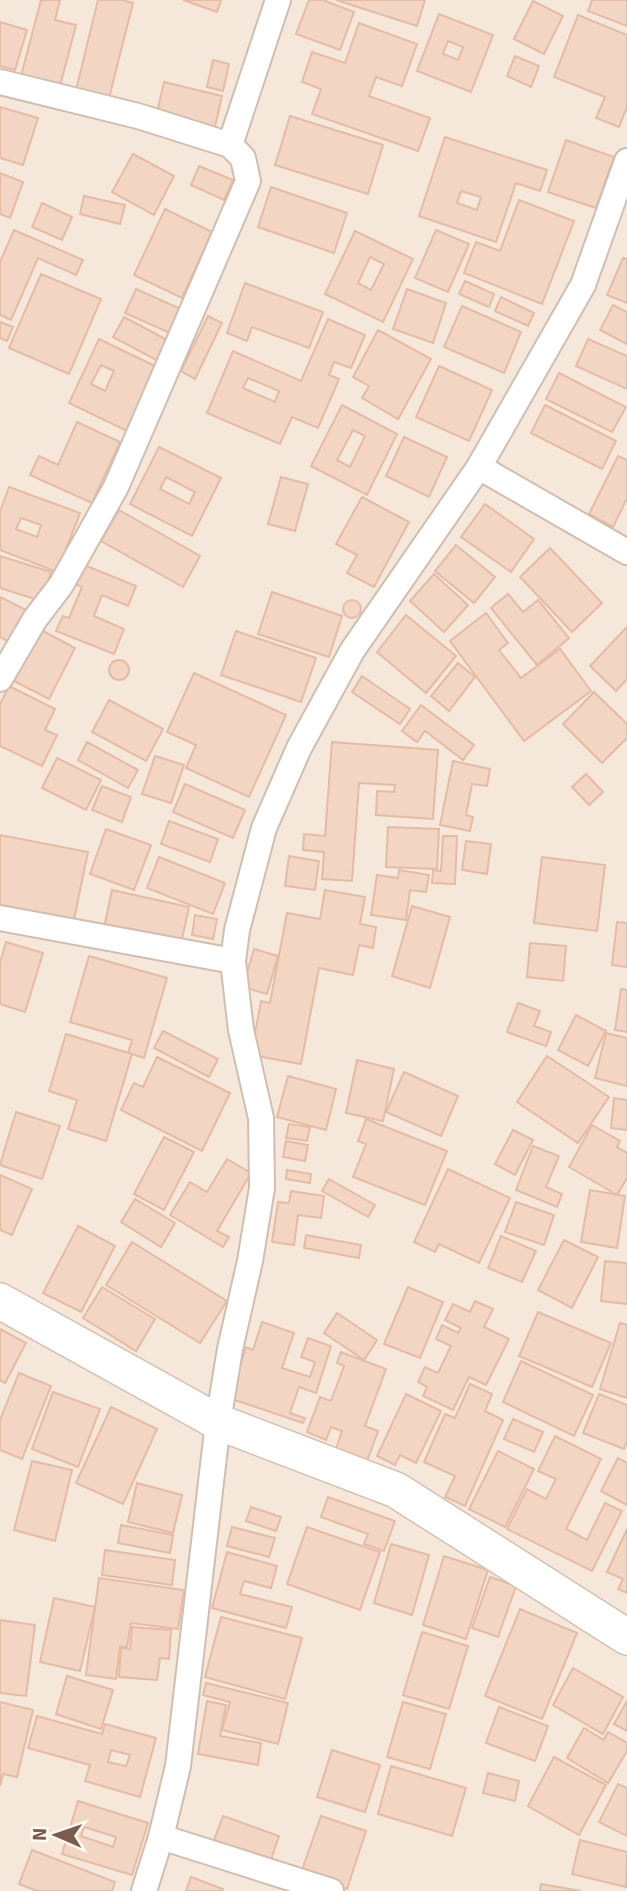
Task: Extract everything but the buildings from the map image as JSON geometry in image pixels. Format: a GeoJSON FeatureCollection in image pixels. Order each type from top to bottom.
{"type":"FeatureCollection","features":[{"type":"Feature","properties":{"kind":"street"},"geometry":{"type":"LineString","coordinates":[[230,145],[278,0]]}},
{"type":"Feature","properties":{"kind":"street"},"geometry":{"type":"LineString","coordinates":[[0,82],[138,116],[230,145],[243,158],[248,181],[116,487],[61,585],[35,618],[0,678]]}},
{"type":"Feature","properties":{"kind":"street"},"geometry":{"type":"LineString","coordinates":[[144,1891],[178,1766],[218,1422],[262,1188],[261,1118],[241,1030],[233,961],[237,930],[264,828],[299,748],[352,651],[479,467],[583,285],[627,160]]}},
{"type":"Feature","properties":{"kind":"street"},"geometry":{"type":"LineString","coordinates":[[479,467],[627,552]]}},
{"type":"Feature","properties":{"kind":"street"},"geometry":{"type":"LineString","coordinates":[[0,918],[233,961]]}},
{"type":"Feature","properties":{"kind":"street"},"geometry":{"type":"LineString","coordinates":[[0,1301],[218,1422],[396,1490],[627,1637]]}},
{"type":"Feature","properties":{"kind":"street"},"geometry":{"type":"LineString","coordinates":[[161,1836],[331,1891]]}},
{"type":"Feature","properties":{"kind":"shaded area"},"geometry":{"type":"Polygon","coordinates":[[[0,0],[627,0],[627,1891],[0,1891],[0,0]]]}}]}
